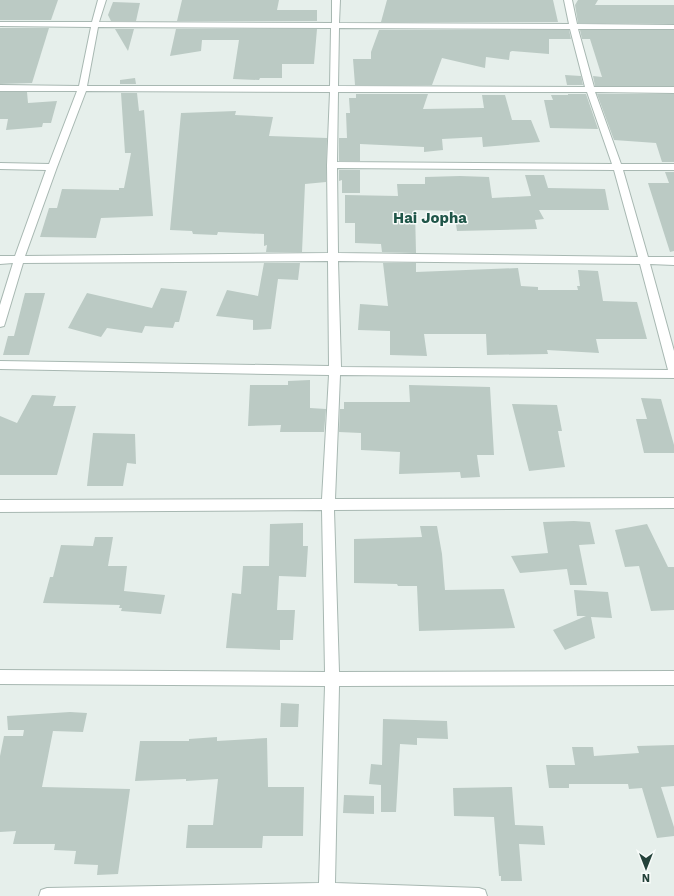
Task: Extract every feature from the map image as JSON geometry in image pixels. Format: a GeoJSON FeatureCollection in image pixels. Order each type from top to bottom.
{"type":"FeatureCollection","features":[{"type":"Feature","properties":{"kind":"street"},"geometry":{"type":"LineString","coordinates":[[0,323],[19,260],[52,167],[83,87],[95,24],[102,0]]}},
{"type":"Feature","properties":{"kind":"street"},"geometry":{"type":"LineString","coordinates":[[327,893],[332,679],[328,504],[335,371],[332,165],[336,0]]}},
{"type":"Feature","properties":{"kind":"street"},"geometry":{"type":"LineString","coordinates":[[0,365],[335,371],[674,373],[618,167],[590,90],[568,0]]}},
{"type":"Feature","properties":{"kind":"street"},"geometry":{"type":"LineString","coordinates":[[0,24],[335,25],[574,28],[674,27]]}},
{"type":"Feature","properties":{"kind":"street"},"geometry":{"type":"LineString","coordinates":[[0,88],[83,87],[674,90]]}},
{"type":"Feature","properties":{"kind":"street"},"geometry":{"type":"LineString","coordinates":[[332,165],[674,167]]}},
{"type":"Feature","properties":{"kind":"street"},"geometry":{"type":"LineString","coordinates":[[0,166],[52,167]]}},
{"type":"Feature","properties":{"kind":"street"},"geometry":{"type":"LineString","coordinates":[[0,260],[334,257],[674,262]]}},
{"type":"Feature","properties":{"kind":"street"},"geometry":{"type":"LineString","coordinates":[[0,506],[674,503]]}},
{"type":"Feature","properties":{"kind":"street"},"geometry":{"type":"LineString","coordinates":[[0,677],[332,679],[674,678]]}},
{"type":"Feature","properties":{"kind":"street"},"geometry":{"type":"LineString","coordinates":[[47,896],[327,893],[479,896]]}},
{"type":"Feature","properties":{"kind":"building"},"geometry":{"type":"Polygon","coordinates":[[[0,0],[58,0],[51,20],[0,20],[0,0]]]}},
{"type":"Feature","properties":{"kind":"building"},"geometry":{"type":"Polygon","coordinates":[[[182,0],[279,0],[277,10],[317,10],[317,21],[177,21],[182,0]]]}},
{"type":"Feature","properties":{"kind":"building"},"geometry":{"type":"Polygon","coordinates":[[[387,0],[553,0],[558,22],[381,22],[387,0]]]}},
{"type":"Feature","properties":{"kind":"building"},"geometry":{"type":"Polygon","coordinates":[[[578,0],[598,0],[595,5],[674,5],[674,24],[578,23],[575,5],[578,0]]]}},
{"type":"Feature","properties":{"kind":"building"},"geometry":{"type":"Polygon","coordinates":[[[113,2],[140,3],[136,21],[111,21],[108,15],[113,2]]]}},
{"type":"Feature","properties":{"kind":"building"},"geometry":{"type":"Polygon","coordinates":[[[0,28],[49,28],[32,83],[0,84],[0,28]]]}},
{"type":"Feature","properties":{"kind":"building"},"geometry":{"type":"Polygon","coordinates":[[[115,29],[134,29],[128,51],[115,29]]]}},
{"type":"Feature","properties":{"kind":"building"},"geometry":{"type":"Polygon","coordinates":[[[176,29],[317,29],[314,64],[282,64],[282,78],[260,78],[259,80],[233,79],[239,40],[202,40],[201,51],[170,56],[176,29]]]}},
{"type":"Feature","properties":{"kind":"building"},"geometry":{"type":"Polygon","coordinates":[[[379,30],[569,30],[571,39],[549,39],[549,54],[512,51],[510,52],[509,60],[486,57],[485,68],[442,58],[432,85],[355,85],[353,59],[371,59],[371,52],[379,30]]]}},
{"type":"Feature","properties":{"kind":"building"},"geometry":{"type":"Polygon","coordinates":[[[580,30],[674,30],[674,86],[595,86],[593,76],[602,77],[590,39],[582,39],[580,30]]]}},
{"type":"Feature","properties":{"kind":"building"},"geometry":{"type":"Polygon","coordinates":[[[565,75],[581,76],[583,85],[567,85],[565,75]]]}},
{"type":"Feature","properties":{"kind":"building"},"geometry":{"type":"Polygon","coordinates":[[[135,78],[136,84],[120,84],[120,80],[135,78]]]}},
{"type":"Feature","properties":{"kind":"building"},"geometry":{"type":"Polygon","coordinates":[[[0,92],[27,92],[28,103],[57,101],[51,123],[43,123],[42,127],[6,130],[8,119],[0,119],[0,92]]]}},
{"type":"Feature","properties":{"kind":"building"},"geometry":{"type":"Polygon","coordinates":[[[121,93],[137,93],[139,111],[144,110],[153,216],[101,218],[96,238],[40,237],[49,208],[57,208],[62,189],[119,190],[119,188],[124,188],[131,153],[125,153],[121,93]]]}},
{"type":"Feature","properties":{"kind":"building"},"geometry":{"type":"Polygon","coordinates":[[[356,94],[428,94],[423,109],[484,108],[482,95],[505,95],[512,120],[531,120],[540,142],[483,147],[482,137],[442,139],[443,150],[424,152],[424,147],[360,144],[360,161],[339,161],[339,138],[347,138],[346,113],[350,113],[349,98],[356,98],[356,94]]]}},
{"type":"Feature","properties":{"kind":"building"},"geometry":{"type":"Polygon","coordinates":[[[586,94],[598,129],[550,128],[544,100],[553,100],[551,95],[586,94]]]}},
{"type":"Feature","properties":{"kind":"building"},"geometry":{"type":"Polygon","coordinates":[[[597,94],[674,94],[674,162],[662,162],[656,143],[614,140],[597,94]]]}},
{"type":"Feature","properties":{"kind":"building"},"geometry":{"type":"Polygon","coordinates":[[[236,111],[235,115],[273,117],[269,136],[327,138],[326,182],[305,184],[302,252],[266,252],[267,245],[264,246],[264,234],[218,232],[217,235],[193,234],[192,231],[170,230],[181,113],[236,111]]]}},
{"type":"Feature","properties":{"kind":"building"},"geometry":{"type":"Polygon","coordinates":[[[339,170],[360,170],[360,193],[342,193],[342,180],[339,181],[339,170]]]}},
{"type":"Feature","properties":{"kind":"building"},"geometry":{"type":"Polygon","coordinates":[[[665,172],[674,172],[674,251],[670,252],[648,183],[669,183],[665,172]]]}},
{"type":"Feature","properties":{"kind":"building"},"geometry":{"type":"Polygon","coordinates":[[[525,175],[544,175],[548,188],[605,189],[609,210],[539,210],[544,219],[535,220],[537,229],[457,231],[454,211],[415,210],[416,253],[382,252],[381,244],[355,243],[355,223],[345,223],[345,195],[398,196],[397,184],[425,184],[425,177],[460,176],[489,177],[492,198],[531,196],[525,175]]]}},
{"type":"Feature","properties":{"kind":"building"},"geometry":{"type":"Polygon","coordinates":[[[264,263],[300,263],[298,280],[278,279],[271,329],[253,330],[253,320],[216,316],[227,290],[258,296],[264,263]]]}},
{"type":"Feature","properties":{"kind":"building"},"geometry":{"type":"Polygon","coordinates":[[[383,263],[416,263],[416,272],[518,268],[521,286],[538,287],[538,290],[578,290],[577,286],[580,286],[578,270],[598,271],[603,301],[637,302],[647,339],[596,339],[599,353],[547,350],[548,354],[487,355],[486,334],[424,334],[427,356],[390,355],[390,331],[358,330],[360,304],[388,306],[383,263]]]}},
{"type":"Feature","properties":{"kind":"building"},"geometry":{"type":"Polygon","coordinates":[[[161,288],[187,291],[179,322],[175,322],[173,328],[145,326],[142,333],[107,328],[101,337],[68,328],[87,293],[152,308],[161,288]]]}},
{"type":"Feature","properties":{"kind":"building"},"geometry":{"type":"Polygon","coordinates":[[[25,293],[45,293],[29,355],[3,355],[8,336],[14,336],[25,293]]]}},
{"type":"Feature","properties":{"kind":"building"},"geometry":{"type":"Polygon","coordinates":[[[310,380],[310,408],[326,409],[324,432],[280,432],[281,425],[248,426],[250,385],[288,385],[288,381],[310,380]]]}},
{"type":"Feature","properties":{"kind":"building"},"geometry":{"type":"Polygon","coordinates":[[[409,385],[490,387],[494,455],[477,455],[480,477],[461,478],[460,472],[399,474],[400,452],[361,450],[361,433],[339,432],[340,409],[344,409],[344,402],[410,402],[409,385]]]}},
{"type":"Feature","properties":{"kind":"building"},"geometry":{"type":"Polygon","coordinates":[[[32,395],[56,396],[53,406],[76,406],[57,475],[0,475],[0,416],[17,423],[32,395]]]}},
{"type":"Feature","properties":{"kind":"building"},"geometry":{"type":"Polygon","coordinates":[[[641,398],[661,399],[674,445],[674,453],[644,453],[636,419],[647,419],[641,398]]]}},
{"type":"Feature","properties":{"kind":"building"},"geometry":{"type":"Polygon","coordinates":[[[512,404],[557,405],[562,431],[558,431],[565,467],[529,471],[512,404]]]}},
{"type":"Feature","properties":{"kind":"building"},"geometry":{"type":"Polygon","coordinates":[[[93,433],[135,434],[136,464],[127,463],[123,486],[87,486],[93,433]]]}},
{"type":"Feature","properties":{"kind":"building"},"geometry":{"type":"Polygon","coordinates":[[[543,522],[590,522],[595,544],[579,545],[587,585],[570,585],[567,569],[520,573],[511,556],[548,553],[543,522]]]}},
{"type":"Feature","properties":{"kind":"building"},"geometry":{"type":"Polygon","coordinates":[[[303,523],[303,546],[308,546],[306,577],[279,576],[277,610],[295,610],[293,640],[280,640],[280,650],[226,648],[232,593],[241,594],[243,566],[269,566],[270,524],[303,523]]]}},
{"type":"Feature","properties":{"kind":"building"},"geometry":{"type":"Polygon","coordinates":[[[647,524],[668,567],[674,567],[674,610],[651,611],[639,566],[625,567],[615,530],[647,524]]]}},
{"type":"Feature","properties":{"kind":"building"},"geometry":{"type":"Polygon","coordinates":[[[420,526],[437,526],[442,554],[445,590],[504,589],[515,628],[419,631],[417,586],[354,583],[354,539],[422,537],[420,526]]]}},
{"type":"Feature","properties":{"kind":"building"},"geometry":{"type":"Polygon","coordinates":[[[95,537],[113,537],[108,566],[127,566],[124,591],[165,595],[161,614],[121,611],[122,608],[119,608],[120,605],[43,603],[50,577],[53,577],[61,545],[93,546],[95,537]]]}},
{"type":"Feature","properties":{"kind":"building"},"geometry":{"type":"Polygon","coordinates":[[[574,590],[608,592],[612,618],[591,617],[595,638],[565,650],[553,630],[586,616],[577,616],[574,590]]]}},
{"type":"Feature","properties":{"kind":"building"},"geometry":{"type":"Polygon","coordinates":[[[281,703],[299,704],[298,727],[280,727],[281,703]]]}},
{"type":"Feature","properties":{"kind":"building"},"geometry":{"type":"Polygon","coordinates":[[[70,712],[87,713],[83,732],[53,731],[42,787],[130,789],[118,874],[97,875],[98,865],[74,864],[76,851],[54,850],[55,844],[13,844],[16,831],[0,832],[0,756],[4,736],[23,736],[24,730],[8,730],[7,716],[70,712]]]}},
{"type":"Feature","properties":{"kind":"building"},"geometry":{"type":"Polygon","coordinates":[[[383,719],[447,721],[448,739],[417,738],[417,745],[400,744],[396,812],[381,812],[381,785],[369,784],[371,764],[382,765],[383,719]]]}},
{"type":"Feature","properties":{"kind":"building"},"geometry":{"type":"Polygon","coordinates":[[[217,737],[217,741],[267,738],[268,787],[304,787],[303,836],[263,836],[262,848],[186,848],[188,825],[213,825],[218,779],[186,781],[186,779],[135,781],[140,741],[189,741],[189,739],[217,737]]]}},
{"type":"Feature","properties":{"kind":"building"},"geometry":{"type":"Polygon","coordinates":[[[674,745],[674,786],[661,787],[674,827],[674,836],[657,838],[642,788],[629,789],[628,784],[569,784],[569,788],[549,788],[546,765],[575,765],[572,747],[593,747],[594,756],[639,753],[637,746],[674,745]]]}},
{"type":"Feature","properties":{"kind":"building"},"geometry":{"type":"Polygon","coordinates":[[[512,787],[515,825],[543,826],[545,845],[519,844],[522,881],[501,881],[501,876],[499,876],[494,817],[454,816],[453,788],[512,787]]]}},
{"type":"Feature","properties":{"kind":"building"},"geometry":{"type":"Polygon","coordinates":[[[344,795],[374,796],[374,814],[343,813],[344,795]]]}},
{"type":"Feature","properties":{"kind":"district","name":"Hai Jopha"},"geometry":{"type":"Point","coordinates":[430,218]}}]}
